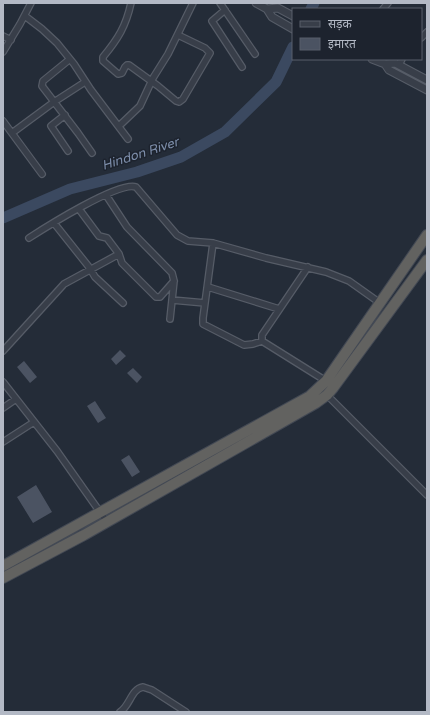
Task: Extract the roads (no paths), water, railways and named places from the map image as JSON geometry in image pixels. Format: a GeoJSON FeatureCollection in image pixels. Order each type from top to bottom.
{"type":"FeatureCollection","features":[{"type":"Feature","properties":{"kind":"highway"},"geometry":{"type":"LineString","coordinates":[[3,566],[310,396],[326,381],[427,235]]}},
{"type":"Feature","properties":{"kind":"highway"},"geometry":{"type":"LineString","coordinates":[[3,578],[107,522],[328,395],[427,260]]}},
{"type":"Feature","properties":{"kind":"street"},"geometry":{"type":"LineString","coordinates":[[3,52],[32,3]]}},
{"type":"Feature","properties":{"kind":"street"},"geometry":{"type":"LineString","coordinates":[[131,3],[121,33],[102,60],[118,74],[122,73],[127,65],[152,81],[176,101],[180,102],[210,55],[209,51],[205,48],[178,35]]}},
{"type":"Feature","properties":{"kind":"street"},"geometry":{"type":"LineString","coordinates":[[119,126],[140,106],[152,81],[178,35],[192,3]]}},
{"type":"Feature","properties":{"kind":"street"},"geometry":{"type":"LineString","coordinates":[[220,3],[255,54]]}},
{"type":"Feature","properties":{"kind":"street"},"geometry":{"type":"LineString","coordinates":[[256,3],[267,9],[272,17],[292,28]]}},
{"type":"Feature","properties":{"kind":"street"},"geometry":{"type":"LineString","coordinates":[[267,9],[281,7],[292,15]]}},
{"type":"Feature","properties":{"kind":"street"},"geometry":{"type":"LineString","coordinates":[[225,10],[212,21],[242,67]]}},
{"type":"Feature","properties":{"kind":"street"},"geometry":{"type":"LineString","coordinates":[[25,16],[57,43],[128,139]]}},
{"type":"Feature","properties":{"kind":"street"},"geometry":{"type":"LineString","coordinates":[[3,36],[11,40]]}},
{"type":"Feature","properties":{"kind":"street"},"geometry":{"type":"LineString","coordinates":[[70,59],[43,81],[42,86],[92,153]]}},
{"type":"Feature","properties":{"kind":"street"},"geometry":{"type":"LineString","coordinates":[[375,60],[385,64],[400,62],[427,80]]}},
{"type":"Feature","properties":{"kind":"street"},"geometry":{"type":"LineString","coordinates":[[385,64],[389,70],[427,90]]}},
{"type":"Feature","properties":{"kind":"street"},"geometry":{"type":"LineString","coordinates":[[12,133],[54,102],[85,82]]}},
{"type":"Feature","properties":{"kind":"street"},"geometry":{"type":"LineString","coordinates":[[65,115],[51,126],[68,152]]}},
{"type":"Feature","properties":{"kind":"street"},"geometry":{"type":"LineString","coordinates":[[3,121],[42,174]]}},
{"type":"Feature","properties":{"kind":"street"},"geometry":{"type":"LineString","coordinates":[[29,238],[106,195],[130,186],[136,187],[177,235],[188,241],[213,243],[339,276],[358,286],[380,303]]}},
{"type":"Feature","properties":{"kind":"street"},"geometry":{"type":"LineString","coordinates":[[106,195],[127,227],[172,273],[174,281],[170,320]]}},
{"type":"Feature","properties":{"kind":"street"},"geometry":{"type":"LineString","coordinates":[[79,209],[99,236],[107,238],[119,254],[122,263],[158,298],[174,281]]}},
{"type":"Feature","properties":{"kind":"street"},"geometry":{"type":"LineString","coordinates":[[54,223],[95,277],[123,303]]}},
{"type":"Feature","properties":{"kind":"street"},"geometry":{"type":"LineString","coordinates":[[213,243],[202,321],[206,327],[244,345],[262,341]]}},
{"type":"Feature","properties":{"kind":"street"},"geometry":{"type":"LineString","coordinates":[[3,351],[58,289],[68,280],[119,254]]}},
{"type":"Feature","properties":{"kind":"street"},"geometry":{"type":"LineString","coordinates":[[262,341],[262,335],[308,267]]}},
{"type":"Feature","properties":{"kind":"street"},"geometry":{"type":"LineString","coordinates":[[208,287],[279,309]]}},
{"type":"Feature","properties":{"kind":"street"},"geometry":{"type":"LineString","coordinates":[[172,300],[205,302]]}},
{"type":"Feature","properties":{"kind":"street"},"geometry":{"type":"LineString","coordinates":[[262,341],[326,381]]}},
{"type":"Feature","properties":{"kind":"street"},"geometry":{"type":"LineString","coordinates":[[3,382],[57,451],[107,522]]}},
{"type":"Feature","properties":{"kind":"street"},"geometry":{"type":"LineString","coordinates":[[328,395],[427,495]]}},
{"type":"Feature","properties":{"kind":"street"},"geometry":{"type":"LineString","coordinates":[[3,408],[16,399]]}},
{"type":"Feature","properties":{"kind":"street"},"geometry":{"type":"LineString","coordinates":[[3,442],[34,422]]}},
{"type":"Feature","properties":{"kind":"street"},"geometry":{"type":"LineString","coordinates":[[120,712],[125,708],[136,690],[143,687],[152,690],[186,712]]}},
{"type":"Feature","properties":{"kind":"waterway","name":"Hindon River"},"geometry":{"type":"LineString","coordinates":[[312,8],[314,3]]}},
{"type":"Feature","properties":{"kind":"waterway","name":"Hindon River"},"geometry":{"type":"LineString","coordinates":[[3,218],[70,189],[137,172],[181,157],[225,132],[276,82],[292,49]]}}]}
